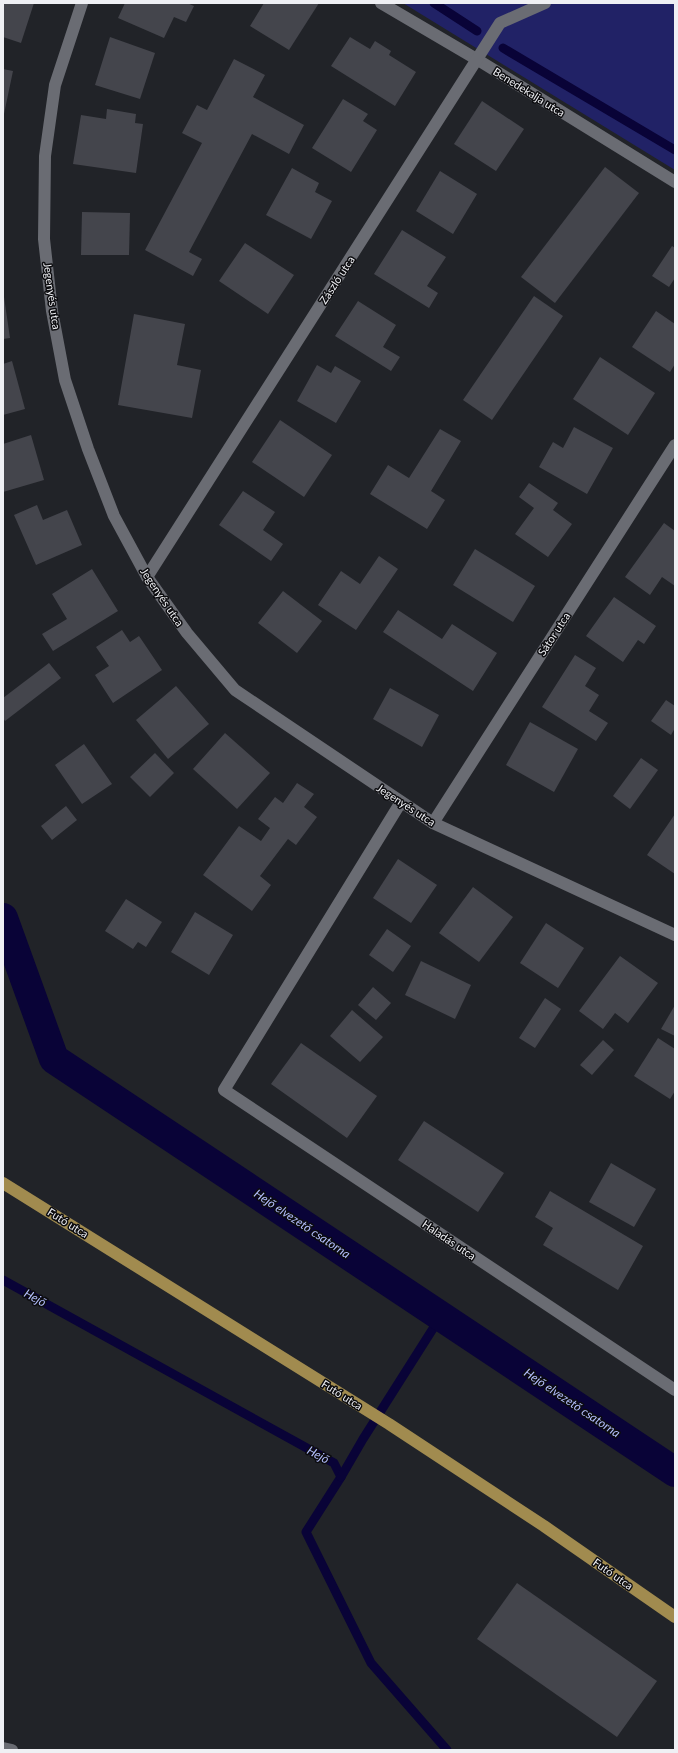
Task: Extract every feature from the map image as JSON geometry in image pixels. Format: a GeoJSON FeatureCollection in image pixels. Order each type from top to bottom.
{"type":"FeatureCollection","features":[{"type":"Feature","properties":{"kind":"main road","name":"Futó utca"},"geometry":{"type":"LineString","coordinates":[[3,1184],[389,1424],[544,1526],[675,1617]]}},
{"type":"Feature","properties":{"kind":"street","name":"Jegenyés utca"},"geometry":{"type":"LineString","coordinates":[[82,3],[55,85],[45,156],[44,239],[50,290],[65,380],[81,428],[114,516],[147,577],[187,633],[235,690],[433,823],[675,935]]}},
{"type":"Feature","properties":{"kind":"street","name":"Benedekalja utca"},"geometry":{"type":"LineString","coordinates":[[381,3],[478,60],[675,182]]}},
{"type":"Feature","properties":{"kind":"street","name":"Zászló utca"},"geometry":{"type":"LineString","coordinates":[[147,577],[478,60],[500,23],[545,3]]}},
{"type":"Feature","properties":{"kind":"street","name":"Sátor utca"},"geometry":{"type":"LineString","coordinates":[[433,823],[675,445]]}},
{"type":"Feature","properties":{"kind":"street","name":"Haladás utca"},"geometry":{"type":"LineString","coordinates":[[401,802],[224,1090],[675,1390]]}},
{"type":"Feature","properties":{"kind":"street"},"geometry":{"type":"LineString","coordinates":[[3,1748],[12,1750]]}},
{"type":"Feature","properties":{"kind":"shaded area"},"geometry":{"type":"Polygon","coordinates":[[[403,3],[675,3],[675,170],[403,3]]]}},
{"type":"Feature","properties":{"kind":"building"},"geometry":{"type":"Polygon","coordinates":[[[3,3],[34,3],[21,43],[3,37],[3,3]]]}},
{"type":"Feature","properties":{"kind":"building"},"geometry":{"type":"Polygon","coordinates":[[[125,3],[187,3],[194,6],[186,22],[174,17],[164,38],[118,18],[125,3]]]}},
{"type":"Feature","properties":{"kind":"building"},"geometry":{"type":"Polygon","coordinates":[[[264,3],[319,3],[289,50],[250,26],[264,3]]]}},
{"type":"Feature","properties":{"kind":"building"},"geometry":{"type":"Polygon","coordinates":[[[110,37],[155,53],[140,99],[95,85],[110,37]]]}},
{"type":"Feature","properties":{"kind":"building"},"geometry":{"type":"Polygon","coordinates":[[[350,37],[370,49],[375,41],[391,51],[389,55],[416,72],[395,106],[331,66],[350,37]]]}},
{"type":"Feature","properties":{"kind":"building"},"geometry":{"type":"Polygon","coordinates":[[[234,59],[265,75],[253,97],[304,125],[289,154],[252,134],[189,252],[202,259],[193,276],[145,250],[202,143],[182,133],[197,105],[207,110],[234,59]]]}},
{"type":"Feature","properties":{"kind":"building"},"geometry":{"type":"Polygon","coordinates":[[[3,69],[13,71],[4,114],[3,113],[3,69]]]}},
{"type":"Feature","properties":{"kind":"building"},"geometry":{"type":"Polygon","coordinates":[[[343,99],[368,114],[363,121],[377,130],[351,172],[312,148],[343,99]]]}},
{"type":"Feature","properties":{"kind":"building"},"geometry":{"type":"Polygon","coordinates":[[[482,101],[524,129],[496,171],[454,144],[482,101]]]}},
{"type":"Feature","properties":{"kind":"building"},"geometry":{"type":"Polygon","coordinates":[[[107,109],[136,114],[135,123],[143,124],[136,173],[73,164],[81,115],[106,119],[107,109]]]}},
{"type":"Feature","properties":{"kind":"building"},"geometry":{"type":"Polygon","coordinates":[[[605,167],[639,193],[555,303],[521,277],[605,167]]]}},
{"type":"Feature","properties":{"kind":"building"},"geometry":{"type":"Polygon","coordinates":[[[292,168],[319,183],[315,192],[332,201],[311,239],[266,215],[292,168]]]}},
{"type":"Feature","properties":{"kind":"building"},"geometry":{"type":"Polygon","coordinates":[[[440,171],[477,194],[453,234],[416,211],[440,171]]]}},
{"type":"Feature","properties":{"kind":"building"},"geometry":{"type":"Polygon","coordinates":[[[82,212],[130,213],[129,255],[81,255],[82,212]]]}},
{"type":"Feature","properties":{"kind":"building"},"geometry":{"type":"Polygon","coordinates":[[[402,230],[446,257],[427,286],[438,293],[429,308],[374,274],[402,230]]]}},
{"type":"Feature","properties":{"kind":"building"},"geometry":{"type":"Polygon","coordinates":[[[245,243],[294,275],[268,314],[219,281],[245,243]]]}},
{"type":"Feature","properties":{"kind":"building"},"geometry":{"type":"Polygon","coordinates":[[[672,246],[675,248],[675,278],[669,287],[652,276],[672,246]]]}},
{"type":"Feature","properties":{"kind":"building"},"geometry":{"type":"Polygon","coordinates":[[[3,290],[10,338],[3,339],[3,290]]]}},
{"type":"Feature","properties":{"kind":"building"},"geometry":{"type":"Polygon","coordinates":[[[534,296],[563,316],[492,420],[463,400],[534,296]]]}},
{"type":"Feature","properties":{"kind":"building"},"geometry":{"type":"Polygon","coordinates":[[[358,301],[396,325],[383,347],[400,357],[391,371],[335,336],[358,301]]]}},
{"type":"Feature","properties":{"kind":"building"},"geometry":{"type":"Polygon","coordinates":[[[656,311],[675,324],[675,364],[670,372],[632,347],[656,311]]]}},
{"type":"Feature","properties":{"kind":"building"},"geometry":{"type":"Polygon","coordinates":[[[134,314],[185,324],[177,365],[201,370],[192,418],[118,405],[134,314]]]}},
{"type":"Feature","properties":{"kind":"building"},"geometry":{"type":"Polygon","coordinates":[[[600,357],[655,393],[628,435],[573,399],[600,357]]]}},
{"type":"Feature","properties":{"kind":"building"},"geometry":{"type":"Polygon","coordinates":[[[12,361],[25,409],[3,415],[3,364],[12,361]]]}},
{"type":"Feature","properties":{"kind":"building"},"geometry":{"type":"Polygon","coordinates":[[[317,365],[331,373],[335,366],[361,381],[336,423],[297,401],[317,365]]]}},
{"type":"Feature","properties":{"kind":"building"},"geometry":{"type":"Polygon","coordinates":[[[280,420],[332,455],[304,497],[252,462],[280,420]]]}},
{"type":"Feature","properties":{"kind":"building"},"geometry":{"type":"Polygon","coordinates":[[[574,427],[613,448],[587,494],[539,467],[553,442],[563,448],[574,427]]]}},
{"type":"Feature","properties":{"kind":"building"},"geometry":{"type":"Polygon","coordinates":[[[440,429],[461,441],[431,491],[445,500],[427,529],[370,494],[388,465],[409,478],[440,429]]]}},
{"type":"Feature","properties":{"kind":"building"},"geometry":{"type":"Polygon","coordinates":[[[31,435],[44,480],[3,492],[3,444],[31,435]]]}},
{"type":"Feature","properties":{"kind":"building"},"geometry":{"type":"Polygon","coordinates":[[[529,483],[558,503],[553,510],[572,524],[548,557],[515,534],[534,508],[519,497],[529,483]]]}},
{"type":"Feature","properties":{"kind":"building"},"geometry":{"type":"Polygon","coordinates":[[[243,491],[275,512],[263,530],[283,544],[271,561],[219,525],[243,491]]]}},
{"type":"Feature","properties":{"kind":"building"},"geometry":{"type":"Polygon","coordinates":[[[37,505],[43,520],[67,510],[82,545],[36,565],[14,515],[37,505]]]}},
{"type":"Feature","properties":{"kind":"building"},"geometry":{"type":"Polygon","coordinates":[[[664,523],[675,531],[675,586],[662,577],[650,595],[625,577],[664,523]]]}},
{"type":"Feature","properties":{"kind":"building"},"geometry":{"type":"Polygon","coordinates":[[[475,549],[535,586],[513,622],[453,585],[475,549]]]}},
{"type":"Feature","properties":{"kind":"building"},"geometry":{"type":"Polygon","coordinates":[[[379,556],[398,569],[356,630],[318,605],[341,571],[360,584],[379,556]]]}},
{"type":"Feature","properties":{"kind":"building"},"geometry":{"type":"Polygon","coordinates":[[[92,569],[118,611],[53,651],[42,634],[67,619],[52,594],[92,569]]]}},
{"type":"Feature","properties":{"kind":"building"},"geometry":{"type":"Polygon","coordinates":[[[283,591],[322,621],[297,653],[258,623],[283,591]]]}},
{"type":"Feature","properties":{"kind":"building"},"geometry":{"type":"Polygon","coordinates":[[[614,597],[656,626],[644,644],[638,640],[623,662],[586,636],[614,597]]]}},
{"type":"Feature","properties":{"kind":"building"},"geometry":{"type":"Polygon","coordinates":[[[398,610],[442,639],[452,624],[497,653],[473,691],[383,632],[398,610]]]}},
{"type":"Feature","properties":{"kind":"building"},"geometry":{"type":"Polygon","coordinates":[[[122,630],[130,642],[139,636],[162,670],[113,703],[95,675],[109,666],[96,647],[122,630]]]}},
{"type":"Feature","properties":{"kind":"building"},"geometry":{"type":"Polygon","coordinates":[[[575,655],[596,668],[585,686],[599,695],[589,711],[608,723],[596,741],[542,707],[575,655]]]}},
{"type":"Feature","properties":{"kind":"building"},"geometry":{"type":"Polygon","coordinates":[[[49,663],[61,678],[5,721],[3,718],[3,698],[49,663]]]}},
{"type":"Feature","properties":{"kind":"building"},"geometry":{"type":"Polygon","coordinates":[[[176,686],[209,724],[168,759],[136,720],[176,686]]]}},
{"type":"Feature","properties":{"kind":"building"},"geometry":{"type":"Polygon","coordinates":[[[390,688],[439,715],[422,747],[373,719],[390,688]]]}},
{"type":"Feature","properties":{"kind":"building"},"geometry":{"type":"Polygon","coordinates":[[[666,700],[675,706],[675,728],[671,735],[651,721],[666,700]]]}},
{"type":"Feature","properties":{"kind":"building"},"geometry":{"type":"Polygon","coordinates":[[[530,722],[578,749],[554,792],[506,765],[530,722]]]}},
{"type":"Feature","properties":{"kind":"building"},"geometry":{"type":"Polygon","coordinates":[[[225,733],[270,773],[237,809],[193,769],[225,733]]]}},
{"type":"Feature","properties":{"kind":"building"},"geometry":{"type":"Polygon","coordinates":[[[84,744],[112,784],[82,804],[55,765],[84,744]]]}},
{"type":"Feature","properties":{"kind":"building"},"geometry":{"type":"Polygon","coordinates":[[[155,753],[174,773],[150,797],[130,777],[155,753]]]}},
{"type":"Feature","properties":{"kind":"building"},"geometry":{"type":"Polygon","coordinates":[[[641,758],[658,770],[630,809],[613,796],[641,758]]]}},
{"type":"Feature","properties":{"kind":"building"},"geometry":{"type":"Polygon","coordinates":[[[297,783],[314,794],[304,807],[317,817],[296,845],[288,839],[260,876],[271,885],[252,911],[203,875],[239,826],[261,841],[270,828],[258,819],[275,797],[283,803],[297,783]]]}},
{"type":"Feature","properties":{"kind":"building"},"geometry":{"type":"Polygon","coordinates":[[[66,806],[77,820],[52,840],[41,826],[66,806]]]}},
{"type":"Feature","properties":{"kind":"building"},"geometry":{"type":"Polygon","coordinates":[[[675,814],[675,874],[647,855],[675,814]]]}},
{"type":"Feature","properties":{"kind":"building"},"geometry":{"type":"Polygon","coordinates":[[[398,859],[437,885],[411,923],[373,898],[398,859]]]}},
{"type":"Feature","properties":{"kind":"building"},"geometry":{"type":"Polygon","coordinates":[[[473,887],[513,917],[479,962],[439,933],[473,887]]]}},
{"type":"Feature","properties":{"kind":"building"},"geometry":{"type":"Polygon","coordinates":[[[126,899],[162,922],[146,947],[138,942],[133,949],[105,931],[126,899]]]}},
{"type":"Feature","properties":{"kind":"building"},"geometry":{"type":"Polygon","coordinates":[[[195,912],[233,935],[209,975],[171,952],[195,912]]]}},
{"type":"Feature","properties":{"kind":"building"},"geometry":{"type":"Polygon","coordinates":[[[546,923],[584,948],[558,988],[520,963],[546,923]]]}},
{"type":"Feature","properties":{"kind":"building"},"geometry":{"type":"Polygon","coordinates":[[[387,929],[411,946],[393,972],[369,955],[387,929]]]}},
{"type":"Feature","properties":{"kind":"building"},"geometry":{"type":"Polygon","coordinates":[[[620,956],[658,983],[628,1023],[615,1013],[603,1029],[579,1011],[620,956]]]}},
{"type":"Feature","properties":{"kind":"building"},"geometry":{"type":"Polygon","coordinates":[[[421,961],[471,985],[455,1019],[405,995],[421,961]]]}},
{"type":"Feature","properties":{"kind":"building"},"geometry":{"type":"Polygon","coordinates":[[[373,987],[391,1003],[376,1020],[358,1005],[373,987]]]}},
{"type":"Feature","properties":{"kind":"building"},"geometry":{"type":"Polygon","coordinates":[[[545,998],[561,1009],[535,1048],[519,1038],[545,998]]]}},
{"type":"Feature","properties":{"kind":"building"},"geometry":{"type":"Polygon","coordinates":[[[675,1005],[675,1036],[661,1029],[675,1005]]]}},
{"type":"Feature","properties":{"kind":"building"},"geometry":{"type":"Polygon","coordinates":[[[352,1010],[383,1037],[360,1062],[330,1036],[352,1010]]]}},
{"type":"Feature","properties":{"kind":"building"},"geometry":{"type":"Polygon","coordinates":[[[658,1038],[675,1049],[675,1091],[670,1099],[634,1076],[658,1038]]]}},
{"type":"Feature","properties":{"kind":"building"},"geometry":{"type":"Polygon","coordinates":[[[603,1040],[614,1050],[592,1075],[580,1065],[603,1040]]]}},
{"type":"Feature","properties":{"kind":"building"},"geometry":{"type":"Polygon","coordinates":[[[301,1043],[377,1096],[347,1138],[271,1084],[301,1043]]]}},
{"type":"Feature","properties":{"kind":"building"},"geometry":{"type":"Polygon","coordinates":[[[424,1121],[504,1173],[478,1212],[398,1160],[424,1121]]]}},
{"type":"Feature","properties":{"kind":"building"},"geometry":{"type":"Polygon","coordinates":[[[611,1163],[656,1189],[634,1227],[589,1202],[611,1163]]]}},
{"type":"Feature","properties":{"kind":"building"},"geometry":{"type":"Polygon","coordinates":[[[550,1191],[643,1246],[618,1290],[543,1245],[553,1228],[535,1217],[550,1191]]]}},
{"type":"Feature","properties":{"kind":"building"},"geometry":{"type":"Polygon","coordinates":[[[517,1583],[657,1681],[617,1737],[477,1639],[517,1583]]]}},
{"type":"Feature","properties":{"kind":"waterway"},"geometry":{"type":"LineString","coordinates":[[434,3],[477,31]]}},
{"type":"Feature","properties":{"kind":"waterway"},"geometry":{"type":"LineString","coordinates":[[503,48],[675,150]]}},
{"type":"Feature","properties":{"kind":"waterway","name":"Hejő elvezető csatorna"},"geometry":{"type":"LineString","coordinates":[[3,918],[54,1059],[675,1472]]}},
{"type":"Feature","properties":{"kind":"waterway","name":"Hejő"},"geometry":{"type":"LineString","coordinates":[[3,1280],[334,1463],[341,1477],[306,1532],[371,1663],[447,1750]]}},
{"type":"Feature","properties":{"kind":"waterway"},"geometry":{"type":"LineString","coordinates":[[341,1477],[363,1439],[441,1316]]}}]}
